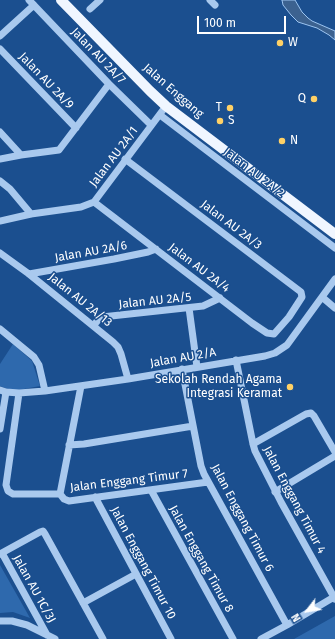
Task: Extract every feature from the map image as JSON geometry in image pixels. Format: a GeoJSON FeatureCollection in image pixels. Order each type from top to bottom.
{"type":"FeatureCollection","features":[{"type":"Feature","properties":{"kind":"main road","name":"Jalan Enggang"},"geometry":{"type":"LineString","coordinates":[[62,0],[166,106],[335,234]]}},
{"type":"Feature","properties":{"kind":"street"},"geometry":{"type":"LineString","coordinates":[[90,9],[100,0]]}},
{"type":"Feature","properties":{"kind":"street"},"geometry":{"type":"LineString","coordinates":[[0,36],[31,2]]}},
{"type":"Feature","properties":{"kind":"street","name":"Jalan AU 2A/7"},"geometry":{"type":"LineString","coordinates":[[31,2],[109,84],[151,125]]}},
{"type":"Feature","properties":{"kind":"street","name":"Jalan AU 2A/9"},"geometry":{"type":"LineString","coordinates":[[0,49],[76,128]]}},
{"type":"Feature","properties":{"kind":"street"},"geometry":{"type":"LineString","coordinates":[[0,159],[59,150],[109,84]]}},
{"type":"Feature","properties":{"kind":"street","name":"Jalan AU 2A/1"},"geometry":{"type":"LineString","coordinates":[[0,221],[31,214],[81,207],[94,202],[166,106]]}},
{"type":"Feature","properties":{"kind":"street","name":"Jalan AU 2A/2"},"geometry":{"type":"LineString","coordinates":[[160,115],[335,248]]}},
{"type":"Feature","properties":{"kind":"street"},"geometry":{"type":"LineString","coordinates":[[0,132],[21,155]]}},
{"type":"Feature","properties":{"kind":"street","name":"Jalan AU 2A/3"},"geometry":{"type":"LineString","coordinates":[[125,160],[301,292],[302,297],[289,317]]}},
{"type":"Feature","properties":{"kind":"street"},"geometry":{"type":"LineString","coordinates":[[0,181],[10,189],[31,214]]}},
{"type":"Feature","properties":{"kind":"street","name":"Jalan AU 2A/4"},"geometry":{"type":"LineString","coordinates":[[94,202],[267,333],[274,334],[289,317]]}},
{"type":"Feature","properties":{"kind":"street","name":"Jalan AU 2A/6"},"geometry":{"type":"LineString","coordinates":[[30,274],[114,259],[156,249]]}},
{"type":"Feature","properties":{"kind":"street","name":"Jalan AU 2A/13"},"geometry":{"type":"LineString","coordinates":[[0,253],[30,274],[114,342],[118,347],[128,379]]}},
{"type":"Feature","properties":{"kind":"street","name":"Jalan AU 2/A"},"geometry":{"type":"LineString","coordinates":[[3,391],[19,394],[81,386],[265,356],[275,353],[282,349],[291,340],[335,279]]}},
{"type":"Feature","properties":{"kind":"street"},"geometry":{"type":"LineString","coordinates":[[322,297],[335,308]]}},
{"type":"Feature","properties":{"kind":"street","name":"Jalan AU 2A/5"},"geometry":{"type":"LineString","coordinates":[[94,325],[102,317],[203,306],[220,298]]}},
{"type":"Feature","properties":{"kind":"street"},"geometry":{"type":"LineString","coordinates":[[189,308],[197,367]]}},
{"type":"Feature","properties":{"kind":"street"},"geometry":{"type":"LineString","coordinates":[[0,329],[34,357],[39,365],[45,391]]}},
{"type":"Feature","properties":{"kind":"street","name":"Jalan Enggang Timur 4"},"geometry":{"type":"LineString","coordinates":[[236,360],[255,451],[275,492],[334,598]]}},
{"type":"Feature","properties":{"kind":"street","name":"Jalan Enggang Timur 6"},"geometry":{"type":"LineString","coordinates":[[182,369],[201,466],[208,482],[287,625]]}},
{"type":"Feature","properties":{"kind":"street"},"geometry":{"type":"LineString","coordinates":[[60,494],[81,386]]}},
{"type":"Feature","properties":{"kind":"street"},"geometry":{"type":"LineString","coordinates":[[0,429],[3,391]]}},
{"type":"Feature","properties":{"kind":"street","name":"Jalan Enggang Timur 7"},"geometry":{"type":"LineString","coordinates":[[19,394],[6,485],[8,491],[13,494],[60,494],[64,499],[69,501],[208,482]]}},
{"type":"Feature","properties":{"kind":"street"},"geometry":{"type":"LineString","coordinates":[[253,444],[306,414],[311,413],[335,452]]}},
{"type":"Feature","properties":{"kind":"street"},"geometry":{"type":"LineString","coordinates":[[69,444],[84,444],[193,426]]}},
{"type":"Feature","properties":{"kind":"street"},"geometry":{"type":"LineString","coordinates":[[275,492],[335,456]]}},
{"type":"Feature","properties":{"kind":"street","name":"Jalan Enggang Timur 8"},"geometry":{"type":"LineString","coordinates":[[151,490],[233,639]]}},
{"type":"Feature","properties":{"kind":"street","name":"Jalan Enggang Timur 10"},"geometry":{"type":"LineString","coordinates":[[95,497],[171,639]]}},
{"type":"Feature","properties":{"kind":"street"},"geometry":{"type":"LineString","coordinates":[[1,554],[43,531],[103,639]]}},
{"type":"Feature","properties":{"kind":"street","name":"Jalan AU 1C/3J"},"geometry":{"type":"LineString","coordinates":[[1,554],[47,635]]}},
{"type":"Feature","properties":{"kind":"street"},"geometry":{"type":"LineString","coordinates":[[83,603],[136,574]]}},
{"type":"Feature","properties":{"kind":"street"},"geometry":{"type":"LineString","coordinates":[[261,639],[334,598]]}},
{"type":"Feature","properties":{"kind":"street"},"geometry":{"type":"LineString","coordinates":[[0,621],[12,621],[27,625],[55,639]]}},
{"type":"Feature","properties":{"kind":"shaded area"},"geometry":{"type":"Polygon","coordinates":[[[282,0],[295,0],[302,12],[308,18],[335,31],[335,40],[317,28],[298,22],[283,5],[282,0]]]}},
{"type":"Feature","properties":{"kind":"shaded area"},"geometry":{"type":"Polygon","coordinates":[[[13,344],[32,361],[40,386],[13,391],[0,386],[0,364],[13,344]]]}},
{"type":"Feature","properties":{"kind":"shaded area"},"geometry":{"type":"Polygon","coordinates":[[[0,565],[30,618],[13,612],[0,613],[0,565]]]}},
{"type":"Feature","properties":{"kind":"shaded area"},"geometry":{"type":"Polygon","coordinates":[[[335,616],[335,639],[294,639],[335,616]]]}},
{"type":"Feature","properties":{"kind":"place","name":"W"},"geometry":{"type":"Point","coordinates":[280,43]}},
{"type":"Feature","properties":{"kind":"place","name":"Q"},"geometry":{"type":"Point","coordinates":[314,99]}},
{"type":"Feature","properties":{"kind":"place","name":"T"},"geometry":{"type":"Point","coordinates":[230,108]}},
{"type":"Feature","properties":{"kind":"place","name":"S"},"geometry":{"type":"Point","coordinates":[220,121]}},
{"type":"Feature","properties":{"kind":"place","name":"N"},"geometry":{"type":"Point","coordinates":[282,141]}},
{"type":"Feature","properties":{"kind":"place","name":"Sekolah Rendah Agama Integrasi Keramat"},"geometry":{"type":"Point","coordinates":[290,387]}}]}
